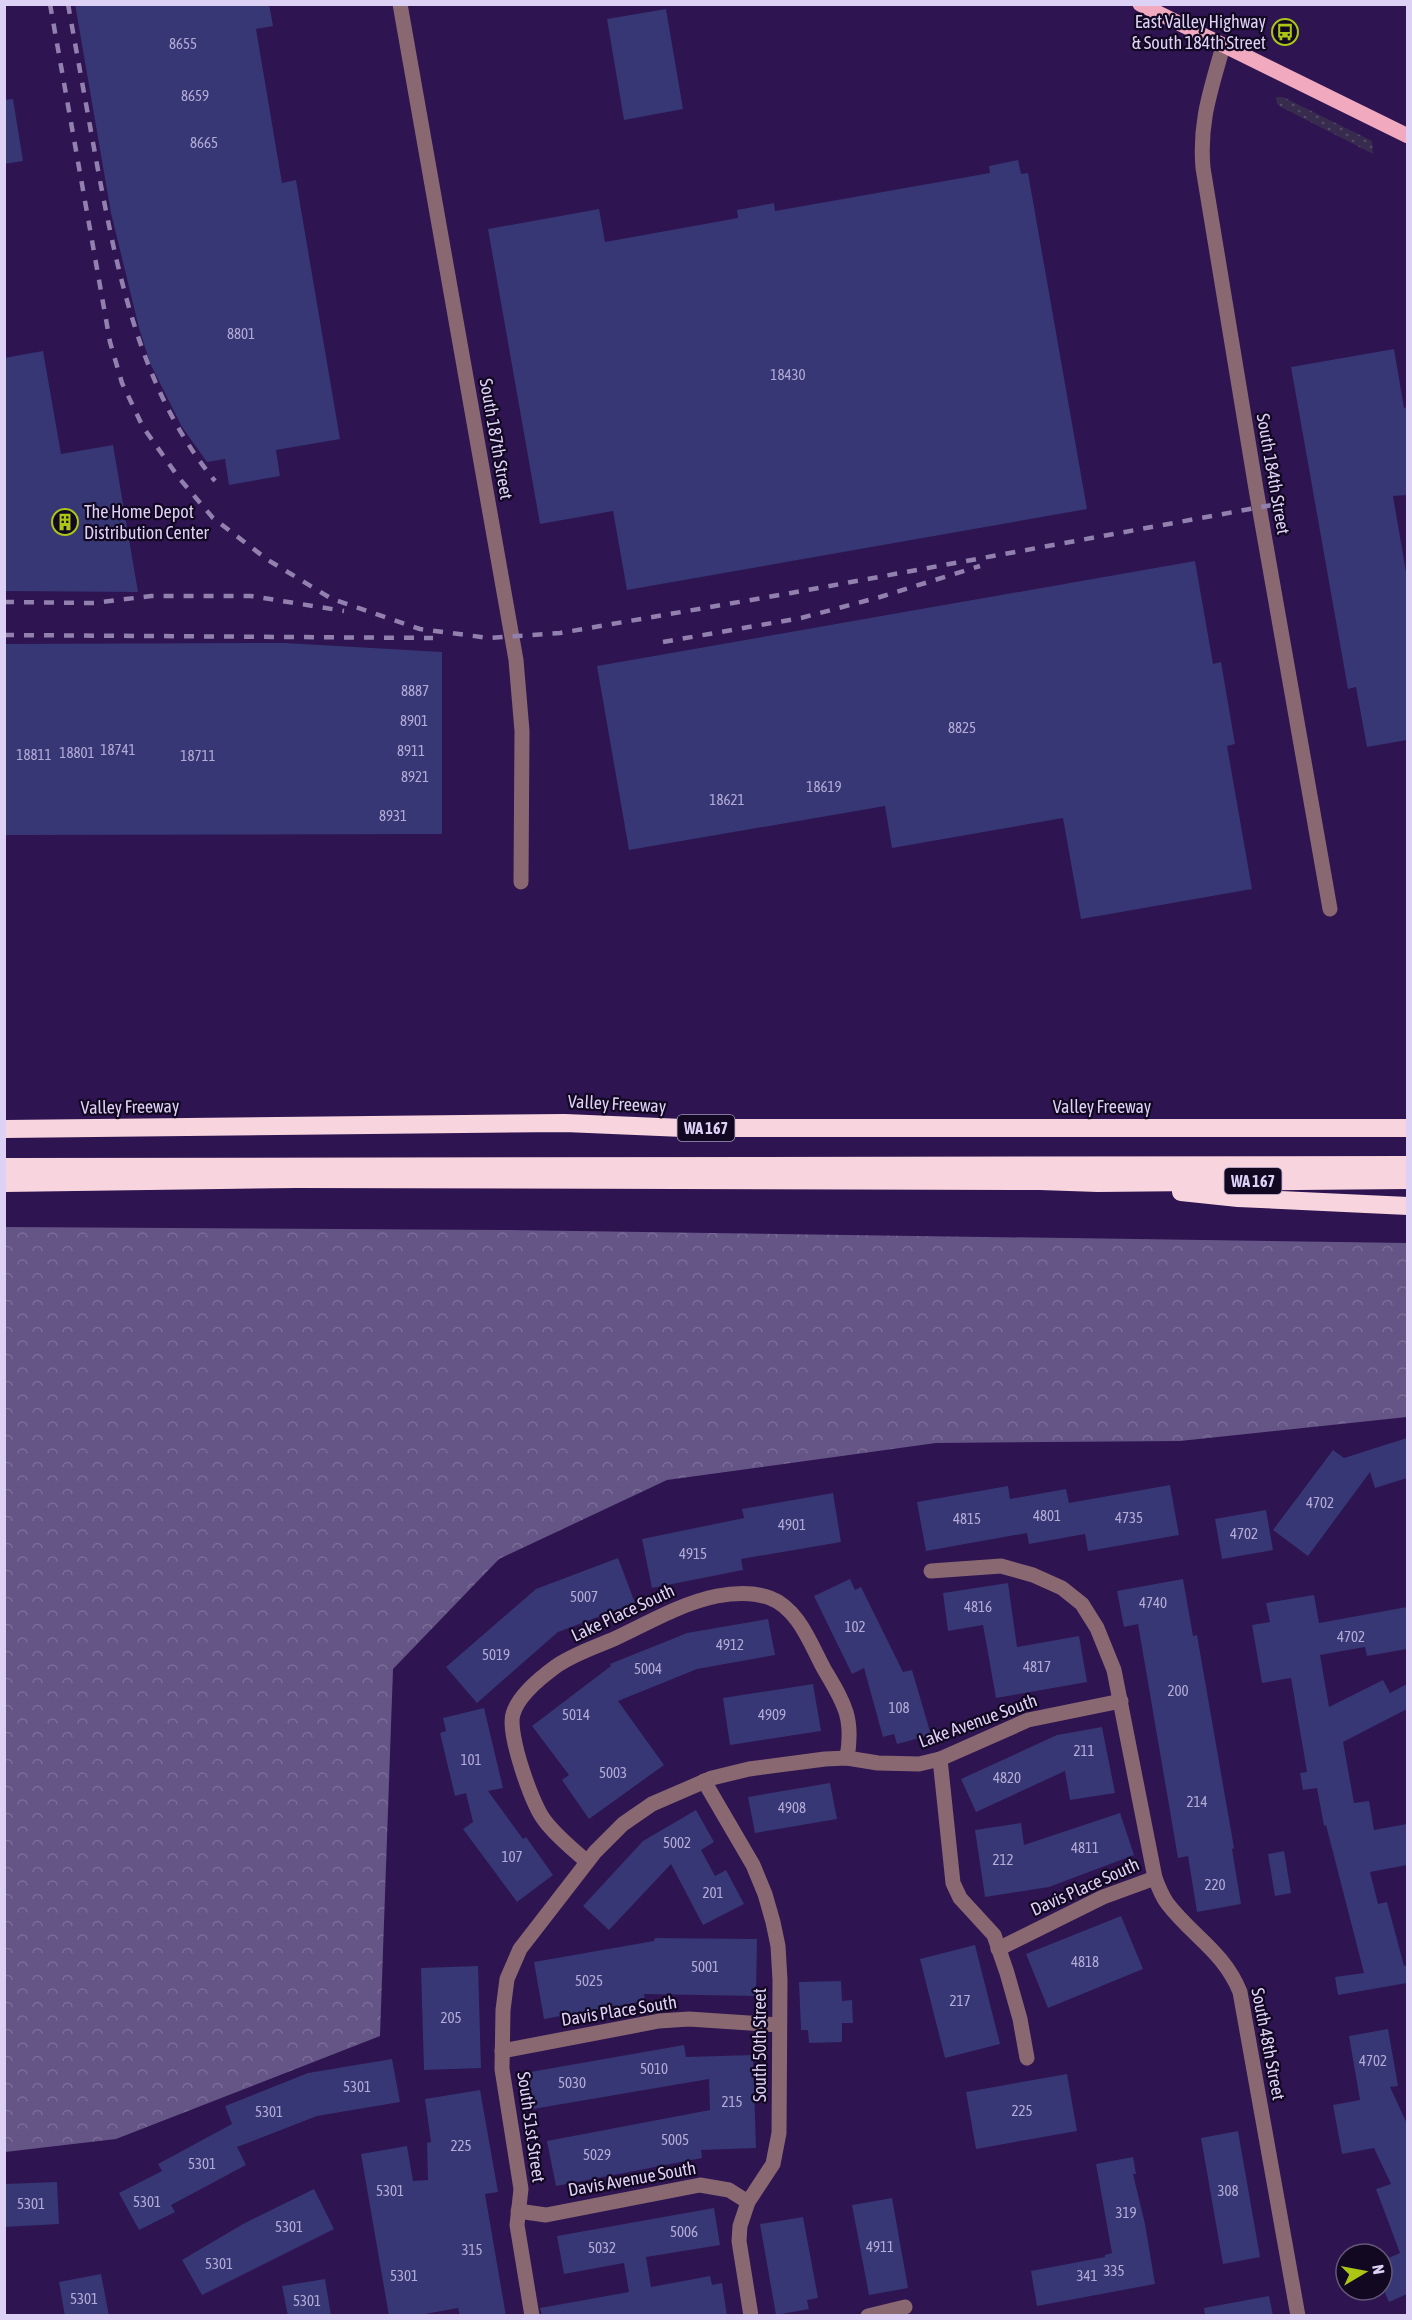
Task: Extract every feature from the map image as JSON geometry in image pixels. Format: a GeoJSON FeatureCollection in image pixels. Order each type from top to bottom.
{"type":"FeatureCollection","features":[{"type":"Feature","properties":{"kind":"highway","name":"Valley Freeway"},"geometry":{"type":"LineString","coordinates":[[4,1129],[553,1123],[683,1128],[1407,1128]]}},
{"type":"Feature","properties":{"kind":"highway"},"geometry":{"type":"LineString","coordinates":[[4,1167],[1407,1165]]}},
{"type":"Feature","properties":{"kind":"highway","name":"WA 167"},"geometry":{"type":"LineString","coordinates":[[4,1183],[296,1179],[1098,1183],[1407,1180]]}},
{"type":"Feature","properties":{"kind":"highway"},"geometry":{"type":"LineString","coordinates":[[1098,1183],[1238,1198],[1407,1206]]}},
{"type":"Feature","properties":{"kind":"main road"},"geometry":{"type":"LineString","coordinates":[[1140,4],[1407,136]]}},
{"type":"Feature","properties":{"kind":"street","name":"South 187th Street"},"geometry":{"type":"LineString","coordinates":[[400,4],[516,660],[522,731],[521,882]]}},
{"type":"Feature","properties":{"kind":"street","name":"South 184th Street"},"geometry":{"type":"LineString","coordinates":[[1223,45],[1203,121],[1201,147],[1203,168],[1256,489],[1330,909]]}},
{"type":"Feature","properties":{"kind":"street"},"geometry":{"type":"LineString","coordinates":[[931,1571],[1001,1566],[1033,1575],[1062,1588],[1082,1604],[1097,1628],[1114,1670],[1121,1701]]}},
{"type":"Feature","properties":{"kind":"street","name":"Lake Place South"},"geometry":{"type":"LineString","coordinates":[[588,1862],[556,1835],[543,1819],[532,1799],[514,1739],[513,1714],[522,1698],[556,1666],[692,1603],[716,1596],[739,1593],[771,1598],[792,1614],[843,1700],[851,1735],[847,1758]]}},
{"type":"Feature","properties":{"kind":"street","name":"Lake Avenue South"},"geometry":{"type":"LineString","coordinates":[[507,1979],[520,1949],[588,1862],[623,1824],[652,1804],[704,1781],[749,1769],[847,1758],[897,1764],[919,1764],[940,1759],[1028,1720],[1121,1701]]}},
{"type":"Feature","properties":{"kind":"street","name":"South 48th Street"},"geometry":{"type":"LineString","coordinates":[[1121,1701],[1155,1878],[1166,1901],[1193,1933],[1213,1948],[1224,1961],[1234,1976],[1240,1992],[1298,2316]]}},
{"type":"Feature","properties":{"kind":"street"},"geometry":{"type":"LineString","coordinates":[[940,1759],[953,1883],[960,1898],[994,1935],[1020,2019],[1027,2058]]}},
{"type":"Feature","properties":{"kind":"street","name":"South 50th Street"},"geometry":{"type":"LineString","coordinates":[[704,1781],[753,1865],[768,1903],[778,1947],[780,1980],[779,2133],[773,2164],[748,2202],[740,2226],[739,2241],[751,2316]]}},
{"type":"Feature","properties":{"kind":"street","name":"Davis Place South"},"geometry":{"type":"LineString","coordinates":[[998,1948],[1110,1894],[1155,1878]]}},
{"type":"Feature","properties":{"kind":"street","name":"South 51st Street"},"geometry":{"type":"LineString","coordinates":[[507,1979],[503,2010],[502,2069],[521,2189],[517,2225],[532,2316]]}},
{"type":"Feature","properties":{"kind":"street","name":"Davis Place South"},"geometry":{"type":"LineString","coordinates":[[502,2051],[659,2021],[689,2019],[779,2025]]}},
{"type":"Feature","properties":{"kind":"street","name":"Davis Avenue South"},"geometry":{"type":"LineString","coordinates":[[518,2211],[546,2215],[700,2185],[729,2190],[748,2202]]}},
{"type":"Feature","properties":{"kind":"street"},"geometry":{"type":"LineString","coordinates":[[868,2316],[905,2307]]}},
{"type":"Feature","properties":{"kind":"shaded area"},"geometry":{"type":"Polygon","coordinates":[[[1276,97],[1283,97],[1372,141],[1373,154],[1281,107],[1277,104],[1276,97]]]}},
{"type":"Feature","properties":{"kind":"green space"},"geometry":{"type":"Polygon","coordinates":[[[4,1227],[506,1230],[1407,1243],[1407,1417],[1180,1441],[936,1443],[667,1480],[499,1559],[393,1669],[380,2036],[116,2139],[5,2152],[4,1227]]]}},
{"type":"Feature","properties":{"kind":"building"},"geometry":{"type":"Polygon","coordinates":[[[75,4],[269,4],[273,26],[256,29],[282,183],[296,180],[340,439],[276,450],[280,476],[229,485],[225,459],[207,462],[182,427],[150,363],[139,328],[111,213],[75,4]]]}},
{"type":"Feature","properties":{"kind":"building"},"geometry":{"type":"Polygon","coordinates":[[[666,9],[683,109],[624,120],[607,19],[666,9]]]}},
{"type":"Feature","properties":{"kind":"building"},"geometry":{"type":"Polygon","coordinates":[[[13,99],[23,161],[4,164],[4,100],[13,99]]]}},
{"type":"Feature","properties":{"kind":"building"},"geometry":{"type":"Polygon","coordinates":[[[1018,160],[1021,174],[1028,173],[1087,509],[627,590],[613,511],[540,524],[488,229],[599,209],[605,242],[738,218],[737,210],[774,203],[775,211],[990,173],[989,166],[1018,160]]]}},
{"type":"Feature","properties":{"kind":"building"},"geometry":{"type":"Polygon","coordinates":[[[1394,349],[1404,408],[1407,407],[1407,495],[1393,496],[1407,578],[1407,740],[1367,747],[1356,687],[1348,689],[1291,367],[1394,349]]]}},
{"type":"Feature","properties":{"kind":"building","name":"The Home Depot Distribution Center"},"geometry":{"type":"Polygon","coordinates":[[[43,351],[61,454],[113,445],[138,592],[4,591],[4,358],[43,351]]]}},
{"type":"Feature","properties":{"kind":"building"},"geometry":{"type":"Polygon","coordinates":[[[1195,561],[1213,664],[1221,662],[1235,744],[1227,746],[1252,889],[1081,919],[1063,818],[892,848],[885,806],[629,850],[597,666],[1195,561]]]}},
{"type":"Feature","properties":{"kind":"building"},"geometry":{"type":"Polygon","coordinates":[[[285,643],[442,652],[442,834],[4,835],[4,644],[285,643]]]}},
{"type":"Feature","properties":{"kind":"building"},"geometry":{"type":"Polygon","coordinates":[[[1407,1438],[1407,1478],[1375,1488],[1370,1472],[1308,1556],[1273,1530],[1333,1450],[1344,1458],[1407,1438]]]}},
{"type":"Feature","properties":{"kind":"building"},"geometry":{"type":"Polygon","coordinates":[[[1170,1485],[1179,1535],[1088,1551],[1085,1534],[1029,1544],[1027,1533],[926,1551],[917,1502],[1008,1486],[1010,1499],[1066,1489],[1069,1503],[1170,1485]]]}},
{"type":"Feature","properties":{"kind":"building"},"geometry":{"type":"Polygon","coordinates":[[[833,1493],[841,1542],[741,1559],[743,1570],[652,1588],[642,1539],[744,1518],[742,1509],[833,1493]]]}},
{"type":"Feature","properties":{"kind":"building"},"geometry":{"type":"Polygon","coordinates":[[[1266,1510],[1273,1550],[1222,1559],[1215,1519],[1266,1510]]]}},
{"type":"Feature","properties":{"kind":"building"},"geometry":{"type":"Polygon","coordinates":[[[618,1558],[635,1603],[558,1632],[477,1703],[446,1667],[536,1589],[618,1558]]]}},
{"type":"Feature","properties":{"kind":"building"},"geometry":{"type":"Polygon","coordinates":[[[850,1579],[855,1590],[861,1587],[903,1672],[912,1670],[931,1735],[897,1744],[894,1734],[883,1737],[864,1668],[852,1674],[814,1596],[850,1579]]]}},
{"type":"Feature","properties":{"kind":"building"},"geometry":{"type":"Polygon","coordinates":[[[1183,1579],[1193,1636],[1197,1635],[1234,1848],[1232,1849],[1241,1904],[1197,1912],[1188,1856],[1178,1858],[1138,1624],[1124,1627],[1117,1591],[1183,1579]]]}},
{"type":"Feature","properties":{"kind":"building"},"geometry":{"type":"Polygon","coordinates":[[[1008,1583],[1017,1647],[1079,1636],[1087,1682],[996,1698],[983,1625],[948,1631],[943,1593],[1008,1583]]]}},
{"type":"Feature","properties":{"kind":"building"},"geometry":{"type":"Polygon","coordinates":[[[1314,1595],[1319,1623],[1407,1607],[1407,1649],[1367,1656],[1365,1647],[1320,1655],[1329,1707],[1383,1680],[1390,1693],[1407,1684],[1407,1709],[1343,1742],[1354,1803],[1369,1801],[1374,1830],[1407,1824],[1407,1865],[1370,1872],[1378,1904],[1387,1902],[1404,1966],[1407,1965],[1407,1983],[1338,1995],[1335,1977],[1364,1973],[1326,1825],[1324,1826],[1317,1788],[1303,1790],[1300,1773],[1307,1772],[1291,1678],[1262,1683],[1252,1625],[1270,1622],[1266,1603],[1314,1595]]]}},
{"type":"Feature","properties":{"kind":"building"},"geometry":{"type":"Polygon","coordinates":[[[768,1619],[775,1655],[697,1669],[618,1701],[664,1765],[589,1819],[562,1780],[569,1775],[532,1726],[611,1666],[610,1664],[687,1633],[768,1619]]]}},
{"type":"Feature","properties":{"kind":"building"},"geometry":{"type":"Polygon","coordinates":[[[813,1684],[821,1731],[730,1745],[723,1698],[813,1684]]]}},
{"type":"Feature","properties":{"kind":"building"},"geometry":{"type":"Polygon","coordinates":[[[484,1708],[503,1788],[488,1791],[523,1839],[526,1837],[553,1875],[517,1902],[463,1829],[473,1822],[466,1793],[455,1796],[440,1733],[446,1731],[443,1718],[484,1708]]]}},
{"type":"Feature","properties":{"kind":"building"},"geometry":{"type":"Polygon","coordinates":[[[1102,1727],[1115,1793],[1070,1800],[1065,1771],[976,1812],[961,1779],[1057,1735],[1102,1727]]]}},
{"type":"Feature","properties":{"kind":"building"},"geometry":{"type":"Polygon","coordinates":[[[830,1783],[837,1819],[755,1833],[748,1797],[830,1783]]]}},
{"type":"Feature","properties":{"kind":"building"},"geometry":{"type":"Polygon","coordinates":[[[696,1810],[714,1842],[701,1850],[715,1876],[726,1870],[744,1904],[703,1925],[671,1864],[609,1930],[583,1906],[643,1841],[696,1810]]]}},
{"type":"Feature","properties":{"kind":"building"},"geometry":{"type":"Polygon","coordinates":[[[1120,1813],[1134,1855],[1049,1887],[985,1897],[975,1830],[1021,1823],[1024,1845],[1120,1813]]]}},
{"type":"Feature","properties":{"kind":"building"},"geometry":{"type":"Polygon","coordinates":[[[1284,1851],[1291,1893],[1275,1896],[1268,1854],[1284,1851]]]}},
{"type":"Feature","properties":{"kind":"building"},"geometry":{"type":"Polygon","coordinates":[[[1121,1916],[1143,1969],[1048,2008],[1026,1954],[1121,1916]]]}},
{"type":"Feature","properties":{"kind":"building"},"geometry":{"type":"Polygon","coordinates":[[[655,1938],[757,1939],[756,1996],[644,1994],[645,2001],[544,2019],[534,1962],[654,1941],[655,1938]]]}},
{"type":"Feature","properties":{"kind":"building"},"geometry":{"type":"Polygon","coordinates":[[[975,1945],[1000,2044],[945,2058],[920,1959],[975,1945]]]}},
{"type":"Feature","properties":{"kind":"building"},"geometry":{"type":"Polygon","coordinates":[[[478,1966],[481,2068],[424,2070],[421,1968],[478,1966]]]}},
{"type":"Feature","properties":{"kind":"building"},"geometry":{"type":"Polygon","coordinates":[[[841,1981],[842,2001],[852,2000],[853,2023],[842,2023],[842,2042],[809,2043],[808,2030],[801,2030],[799,1982],[841,1981]]]}},
{"type":"Feature","properties":{"kind":"building"},"geometry":{"type":"Polygon","coordinates":[[[1388,2029],[1398,2086],[1390,2087],[1407,2124],[1407,2294],[1394,2300],[1394,2256],[1400,2253],[1376,2189],[1391,2184],[1374,2148],[1342,2154],[1333,2105],[1360,2100],[1349,2036],[1388,2029]]]}},
{"type":"Feature","properties":{"kind":"building"},"geometry":{"type":"Polygon","coordinates":[[[684,2045],[686,2057],[753,2055],[756,2148],[701,2150],[702,2158],[556,2186],[547,2141],[710,2110],[709,2079],[533,2109],[530,2072],[684,2045]]]}},
{"type":"Feature","properties":{"kind":"building"},"geometry":{"type":"Polygon","coordinates":[[[392,2059],[400,2102],[317,2116],[237,2147],[246,2165],[171,2205],[175,2212],[139,2230],[119,2193],[162,2171],[158,2164],[232,2124],[225,2106],[308,2073],[392,2059]]]}},
{"type":"Feature","properties":{"kind":"building"},"geometry":{"type":"Polygon","coordinates":[[[1067,2074],[1077,2131],[976,2149],[966,2092],[1067,2074]]]}},
{"type":"Feature","properties":{"kind":"building"},"geometry":{"type":"Polygon","coordinates":[[[480,2090],[498,2192],[485,2194],[506,2316],[460,2316],[458,2308],[414,2316],[389,2316],[361,2154],[407,2146],[413,2181],[428,2180],[427,2143],[431,2142],[425,2099],[480,2090]]]}},
{"type":"Feature","properties":{"kind":"building"},"geometry":{"type":"Polygon","coordinates":[[[1238,2131],[1260,2257],[1223,2264],[1201,2138],[1238,2131]]]}},
{"type":"Feature","properties":{"kind":"building"},"geometry":{"type":"Polygon","coordinates":[[[1133,2157],[1136,2174],[1133,2174],[1145,2224],[1155,2284],[1037,2306],[1031,2271],[1105,2257],[1112,2253],[1096,2164],[1133,2157]]]}},
{"type":"Feature","properties":{"kind":"building"},"geometry":{"type":"Polygon","coordinates":[[[57,2182],[59,2224],[4,2227],[4,2184],[57,2182]]]}},
{"type":"Feature","properties":{"kind":"building"},"geometry":{"type":"Polygon","coordinates":[[[314,2189],[334,2229],[202,2295],[182,2260],[243,2224],[314,2189]]]}},
{"type":"Feature","properties":{"kind":"building"},"geometry":{"type":"Polygon","coordinates":[[[892,2198],[908,2288],[869,2295],[852,2205],[892,2198]]]}},
{"type":"Feature","properties":{"kind":"building"},"geometry":{"type":"Polygon","coordinates":[[[714,2208],[720,2245],[646,2257],[651,2287],[710,2276],[712,2285],[722,2283],[727,2316],[542,2316],[540,2308],[629,2292],[624,2263],[564,2274],[557,2236],[714,2208]]]}},
{"type":"Feature","properties":{"kind":"building"},"geometry":{"type":"Polygon","coordinates":[[[803,2217],[818,2298],[807,2300],[809,2309],[776,2315],[760,2224],[803,2217]]]}},
{"type":"Feature","properties":{"kind":"building"},"geometry":{"type":"Polygon","coordinates":[[[101,2274],[109,2316],[65,2316],[59,2282],[101,2274]]]}},
{"type":"Feature","properties":{"kind":"building"},"geometry":{"type":"Polygon","coordinates":[[[325,2279],[331,2316],[288,2316],[282,2286],[325,2279]]]}},
{"type":"Feature","properties":{"kind":"building"},"geometry":{"type":"Polygon","coordinates":[[[1269,2296],[1273,2316],[1205,2316],[1204,2308],[1269,2296]]]}},
{"type":"Feature","properties":{"kind":"railway"},"geometry":{"type":"LineString","coordinates":[[50,4],[110,342],[122,383],[143,427],[179,478],[213,518],[268,560],[332,599],[420,629],[489,638],[560,633],[1272,505]]}},
{"type":"Feature","properties":{"kind":"railway"},"geometry":{"type":"LineString","coordinates":[[68,4],[106,211],[137,333],[151,372],[169,410],[190,447],[215,481]]}},
{"type":"Feature","properties":{"kind":"railway"},"geometry":{"type":"LineString","coordinates":[[663,642],[801,618],[880,597],[980,566]]}},
{"type":"Feature","properties":{"kind":"railway"},"geometry":{"type":"LineString","coordinates":[[4,602],[94,603],[151,596],[251,596],[344,611]]}},
{"type":"Feature","properties":{"kind":"railway"},"geometry":{"type":"LineString","coordinates":[[4,635],[433,638]]}},
{"type":"Feature","properties":{"kind":"place","name":"East Valley Highway & South 184th Street"},"geometry":{"type":"Point","coordinates":[1285,32]}},
{"type":"Feature","properties":{"kind":"place","name":"The Home Depot Distribution Center"},"geometry":{"type":"Point","coordinates":[65,522]}}]}
